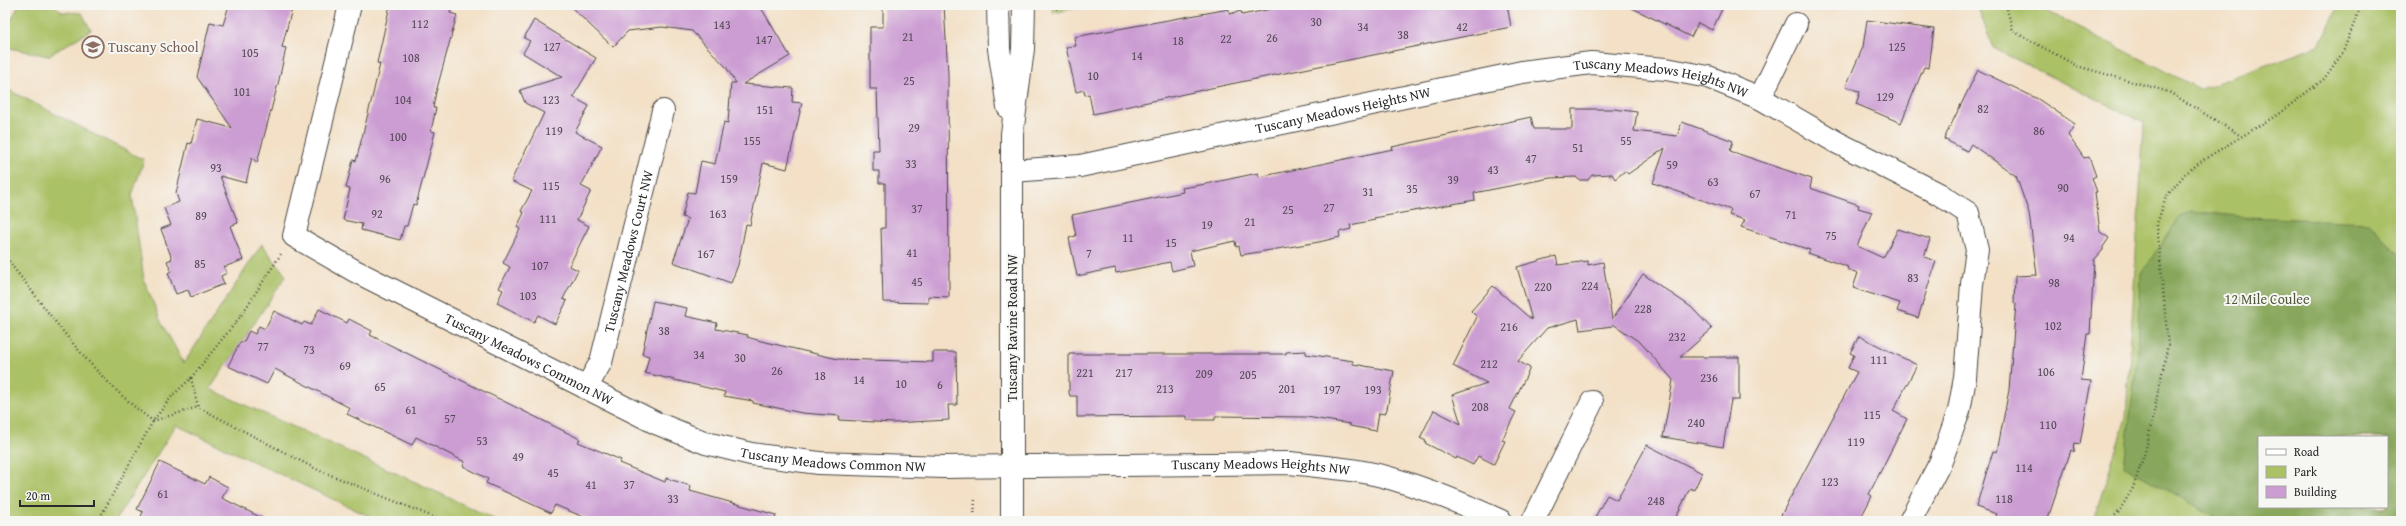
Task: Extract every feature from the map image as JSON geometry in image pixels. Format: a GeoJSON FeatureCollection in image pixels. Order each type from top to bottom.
{"type":"FeatureCollection","features":[{"type":"Feature","properties":{"kind":"street"},"geometry":{"type":"LineString","coordinates":[[294,236],[350,5]]}},
{"type":"Feature","properties":{"kind":"street","name":"Tuscany Ravine Road NW"},"geometry":{"type":"LineString","coordinates":[[998,5],[999,49],[1012,134]]}},
{"type":"Feature","properties":{"kind":"street","name":"Tuscany Ravine Road NW"},"geometry":{"type":"LineString","coordinates":[[1012,521],[1012,134],[1022,49],[1024,5]]}},
{"type":"Feature","properties":{"kind":"street"},"geometry":{"type":"LineString","coordinates":[[1760,98],[1796,24]]}},
{"type":"Feature","properties":{"kind":"street","name":"Tuscany Meadows Heights NW"},"geometry":{"type":"LineString","coordinates":[[1012,171],[1080,166],[1522,72],[1591,63],[1666,69],[1708,77],[1760,98],[1838,143],[1939,194],[1968,213],[1977,250],[1972,284],[1965,378],[1959,411],[1940,461],[1910,521]]}},
{"type":"Feature","properties":{"kind":"street","name":"Tuscany Meadows Court NW"},"geometry":{"type":"LineString","coordinates":[[586,388],[601,362],[663,111]]}},
{"type":"Feature","properties":{"kind":"street","name":"Tuscany Meadows Common NW"},"geometry":{"type":"LineString","coordinates":[[294,236],[354,271],[586,388],[656,423],[706,443],[752,454],[819,463],[943,467],[1012,466]]}},
{"type":"Feature","properties":{"kind":"street"},"geometry":{"type":"LineString","coordinates":[[1534,521],[1592,402]]}},
{"type":"Feature","properties":{"kind":"street","name":"Tuscany Meadows Heights NW"},"geometry":{"type":"LineString","coordinates":[[1012,466],[1290,463],[1338,468],[1392,478],[1439,494],[1501,521]]}},
{"type":"Feature","properties":{"kind":"path"},"geometry":{"type":"LineString","coordinates":[[1056,9],[1060,5]]}},
{"type":"Feature","properties":{"kind":"path"},"geometry":{"type":"LineString","coordinates":[[2006,5],[2013,31],[2077,66],[2169,92],[2241,136]]}},
{"type":"Feature","properties":{"kind":"path"},"geometry":{"type":"LineString","coordinates":[[2109,521],[2118,513],[2133,488],[2146,449],[2168,345],[2157,224],[2166,197],[2185,174],[2241,136],[2277,115],[2324,79],[2343,52],[2361,5]]}},
{"type":"Feature","properties":{"kind":"path"},"geometry":{"type":"LineString","coordinates":[[98,521],[154,421],[173,395],[190,378],[240,317],[294,236]]}},
{"type":"Feature","properties":{"kind":"path"},"geometry":{"type":"LineString","coordinates":[[5,254],[42,304],[113,389],[154,421]]}},
{"type":"Feature","properties":{"kind":"path"},"geometry":{"type":"LineString","coordinates":[[190,378],[198,407]]}},
{"type":"Feature","properties":{"kind":"path"},"geometry":{"type":"LineString","coordinates":[[154,421],[198,407],[316,469],[443,521]]}},
{"type":"Feature","properties":{"kind":"path"},"geometry":{"type":"LineString","coordinates":[[974,521],[975,497]]}},
{"type":"Feature","properties":{"kind":"path"},"geometry":{"type":"LineString","coordinates":[[2397,521],[2401,507]]}},
{"type":"Feature","properties":{"kind":"green space"},"geometry":{"type":"Polygon","coordinates":[[[19,5],[54,5],[62,12],[82,13],[91,30],[48,56],[5,47],[5,32],[19,5]]]}},
{"type":"Feature","properties":{"kind":"green space"},"geometry":{"type":"Polygon","coordinates":[[[1053,5],[1090,5],[1053,13],[1053,5]]]}},
{"type":"Feature","properties":{"kind":"green space","name":"12 Mile Coulee"},"geometry":{"type":"Polygon","coordinates":[[[1977,5],[2035,5],[2200,89],[2319,46],[2339,5],[2401,5],[2401,521],[2093,521],[2126,418],[2144,123],[1993,48],[1977,5]]]}},
{"type":"Feature","properties":{"kind":"green space"},"geometry":{"type":"Polygon","coordinates":[[[5,88],[144,160],[132,195],[144,280],[161,322],[184,363],[262,244],[286,276],[210,389],[498,521],[379,521],[176,425],[115,521],[5,521],[5,88]]]}},
{"type":"Feature","properties":{"kind":"green space"},"geometry":{"type":"Polygon","coordinates":[[[2191,211],[2246,217],[2368,222],[2401,256],[2401,521],[2222,521],[2124,466],[2138,349],[2141,274],[2178,219],[2191,211]]]}},
{"type":"Feature","properties":{"kind":"building"},"geometry":{"type":"Polygon","coordinates":[[[229,5],[293,5],[282,47],[286,48],[279,80],[257,163],[252,157],[246,183],[220,176],[238,223],[230,226],[243,260],[224,267],[227,273],[221,276],[224,284],[191,297],[188,290],[176,294],[168,273],[171,271],[167,261],[172,259],[161,229],[171,225],[164,208],[179,202],[176,193],[188,143],[191,144],[197,119],[232,128],[197,77],[210,22],[223,25],[229,5]]]}},
{"type":"Feature","properties":{"kind":"building"},"geometry":{"type":"Polygon","coordinates":[[[390,5],[452,5],[450,13],[457,15],[436,92],[433,108],[436,108],[431,131],[435,132],[430,152],[416,205],[413,204],[407,226],[404,226],[400,240],[361,230],[362,224],[343,220],[350,189],[346,188],[353,160],[356,161],[372,98],[380,64],[377,63],[390,5]]]}},
{"type":"Feature","properties":{"kind":"building"},"geometry":{"type":"Polygon","coordinates":[[[569,5],[757,5],[763,11],[790,56],[743,84],[793,88],[792,102],[802,103],[787,169],[763,163],[750,225],[746,224],[738,265],[731,283],[673,262],[688,219],[682,217],[688,192],[695,193],[701,161],[715,164],[724,122],[728,123],[731,83],[736,83],[726,67],[692,31],[662,27],[628,31],[613,47],[569,5]]]}},
{"type":"Feature","properties":{"kind":"building"},"geometry":{"type":"Polygon","coordinates":[[[883,5],[944,5],[948,74],[949,297],[928,296],[928,303],[883,302],[881,228],[885,228],[885,183],[879,183],[879,171],[873,171],[873,150],[879,150],[877,89],[870,89],[870,27],[883,27],[883,5]]]}},
{"type":"Feature","properties":{"kind":"building"},"geometry":{"type":"Polygon","coordinates":[[[1290,5],[1507,5],[1511,27],[1216,87],[1093,114],[1089,94],[1085,95],[1084,90],[1076,92],[1066,47],[1076,46],[1074,37],[1229,9],[1229,14],[1241,11],[1242,15],[1290,5]]]}},
{"type":"Feature","properties":{"kind":"building"},"geometry":{"type":"Polygon","coordinates":[[[1626,5],[1724,5],[1712,30],[1698,23],[1691,37],[1626,5]]]}},
{"type":"Feature","properties":{"kind":"building"},"geometry":{"type":"Polygon","coordinates":[[[534,20],[596,58],[573,97],[589,106],[575,132],[602,146],[581,186],[591,191],[577,220],[589,226],[569,266],[578,270],[563,299],[567,301],[555,324],[538,315],[534,322],[497,303],[503,290],[499,288],[510,267],[503,263],[520,229],[517,227],[524,213],[521,211],[532,191],[511,181],[544,113],[525,103],[520,90],[562,77],[523,53],[530,41],[524,38],[534,20]]]}},
{"type":"Feature","properties":{"kind":"building"},"geometry":{"type":"Polygon","coordinates":[[[1867,20],[1934,29],[1929,68],[1924,67],[1901,123],[1856,104],[1860,92],[1846,86],[1863,47],[1867,20]]]}},
{"type":"Feature","properties":{"kind":"building"},"geometry":{"type":"Polygon","coordinates":[[[1978,70],[2038,99],[2075,124],[2068,135],[2084,158],[2089,157],[2096,176],[2092,178],[2097,192],[2095,192],[2100,232],[2109,238],[2103,247],[2103,250],[2094,260],[2090,334],[2087,334],[2081,380],[2091,381],[2080,444],[2075,443],[2074,452],[2071,450],[2047,521],[1994,521],[1997,514],[1976,507],[1993,451],[1997,452],[2009,390],[2016,304],[2014,303],[2015,276],[2037,275],[2029,213],[2016,176],[1971,144],[1967,151],[1944,139],[1978,70]]]}},
{"type":"Feature","properties":{"kind":"building"},"geometry":{"type":"Polygon","coordinates":[[[1572,109],[1614,109],[1637,112],[1634,131],[1677,136],[1682,122],[1733,141],[1730,151],[1812,179],[1810,188],[1859,205],[1858,208],[1872,212],[1857,246],[1883,258],[1898,229],[1930,239],[1924,257],[1936,261],[1918,318],[1897,311],[1900,303],[1853,288],[1858,273],[1847,269],[1848,267],[1808,253],[1810,250],[1741,227],[1745,220],[1729,215],[1731,210],[1653,183],[1665,148],[1628,174],[1625,171],[1615,179],[1612,174],[1592,175],[1588,180],[1579,180],[1576,177],[1550,178],[1474,193],[1475,200],[1374,218],[1375,220],[1350,225],[1351,229],[1339,232],[1340,237],[1319,242],[1241,255],[1239,246],[1236,247],[1235,241],[1190,251],[1193,266],[1172,271],[1170,262],[1116,273],[1115,268],[1077,276],[1069,238],[1076,236],[1072,215],[1183,192],[1182,188],[1258,173],[1259,177],[1393,149],[1392,147],[1531,117],[1534,129],[1572,129],[1572,109]]]}},
{"type":"Feature","properties":{"kind":"building"},"geometry":{"type":"Polygon","coordinates":[[[1556,256],[1558,265],[1588,261],[1588,265],[1603,262],[1612,319],[1643,274],[1691,307],[1712,329],[1680,357],[1739,357],[1739,400],[1731,400],[1723,447],[1663,437],[1673,380],[1641,343],[1613,324],[1613,326],[1580,330],[1578,319],[1547,328],[1518,361],[1530,368],[1510,409],[1516,412],[1502,440],[1505,441],[1494,464],[1478,456],[1473,465],[1457,457],[1456,459],[1425,443],[1426,441],[1420,438],[1434,410],[1461,424],[1452,395],[1487,383],[1453,366],[1477,317],[1471,311],[1493,286],[1532,320],[1517,267],[1556,256]]]}},
{"type":"Feature","properties":{"kind":"building"},"geometry":{"type":"Polygon","coordinates":[[[653,301],[687,308],[685,316],[717,323],[716,329],[748,335],[747,337],[761,341],[838,359],[933,362],[933,352],[956,352],[957,405],[948,405],[949,420],[893,423],[839,420],[840,416],[802,413],[753,403],[753,401],[724,396],[725,392],[645,373],[649,356],[642,354],[653,301]]]}},
{"type":"Feature","properties":{"kind":"building"},"geometry":{"type":"Polygon","coordinates":[[[319,309],[347,323],[349,319],[372,331],[370,335],[580,439],[578,442],[621,460],[619,463],[665,482],[666,478],[691,486],[690,491],[776,515],[775,521],[593,521],[555,505],[551,513],[486,483],[488,479],[463,466],[465,462],[416,437],[412,445],[347,414],[350,408],[275,369],[267,384],[228,366],[240,342],[243,343],[249,331],[255,334],[259,326],[265,329],[274,311],[302,325],[304,322],[311,325],[319,309]]]}},
{"type":"Feature","properties":{"kind":"building"},"geometry":{"type":"Polygon","coordinates":[[[1859,336],[1917,365],[1893,411],[1907,419],[1869,494],[1872,496],[1859,521],[1778,521],[1857,372],[1848,368],[1854,355],[1850,353],[1859,336]]]}},
{"type":"Feature","properties":{"kind":"building"},"geometry":{"type":"Polygon","coordinates":[[[1306,351],[1306,354],[1353,361],[1353,364],[1394,371],[1387,409],[1385,414],[1379,413],[1376,431],[1350,426],[1350,424],[1306,417],[1215,416],[1215,420],[1187,420],[1187,416],[1077,417],[1077,396],[1070,396],[1069,393],[1069,354],[1286,354],[1286,352],[1306,351]]]}},
{"type":"Feature","properties":{"kind":"building"},"geometry":{"type":"Polygon","coordinates":[[[1647,445],[1702,473],[1694,490],[1690,488],[1674,521],[1593,521],[1607,495],[1617,500],[1647,445]]]}},
{"type":"Feature","properties":{"kind":"building"},"geometry":{"type":"Polygon","coordinates":[[[160,462],[205,484],[209,477],[228,487],[222,498],[268,521],[139,521],[143,512],[137,509],[160,462]]]}},
{"type":"Feature","properties":{"kind":"place","name":"Tuscany School"},"geometry":{"type":"Point","coordinates":[93,47]}}]}
